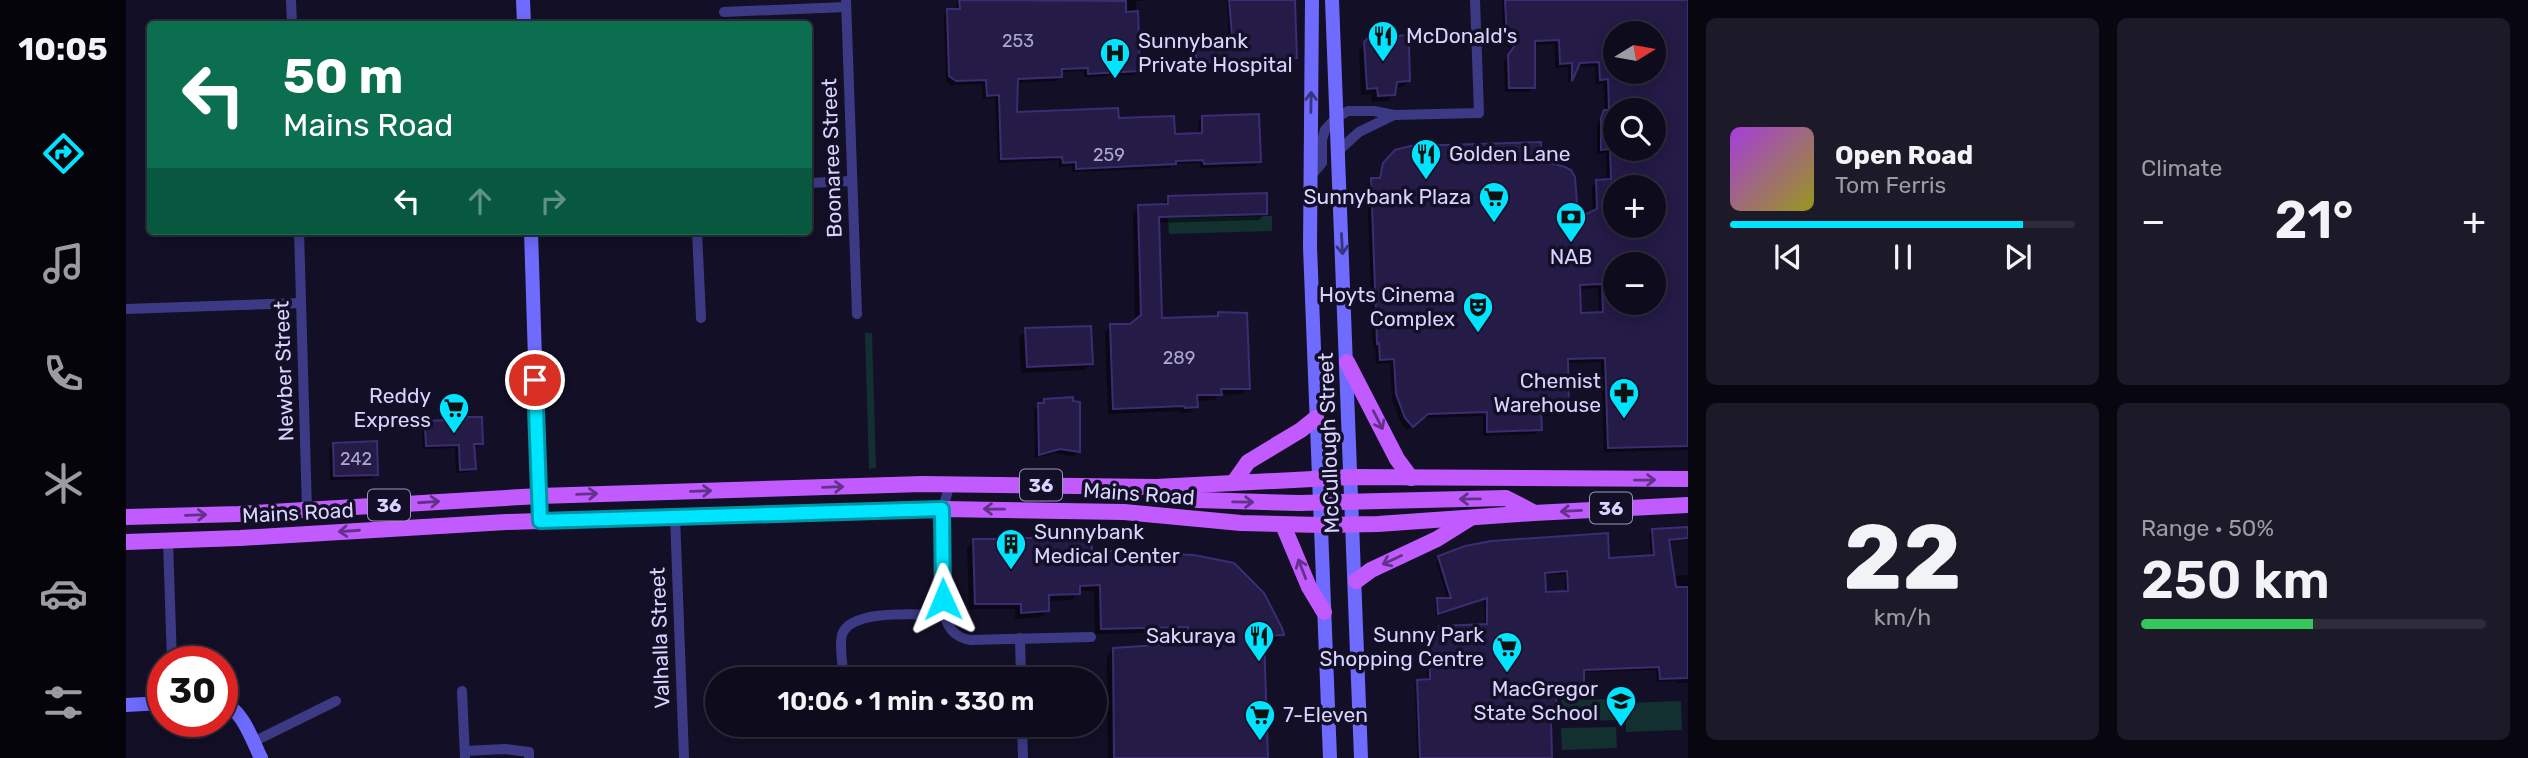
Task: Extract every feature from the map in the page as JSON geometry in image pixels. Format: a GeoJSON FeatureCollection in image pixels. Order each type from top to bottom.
{"type":"FeatureCollection","features":[{"type":"Feature","properties":{"kind":"main road"},"geometry":{"type":"LineString","coordinates":[[523,0],[524,21]]}},
{"type":"Feature","properties":{"kind":"main road","name":"McCullough Street"},"geometry":{"type":"LineString","coordinates":[[1312,0],[1310,178],[1316,418],[1330,758]]}},
{"type":"Feature","properties":{"kind":"main road","name":"McCullough Street"},"geometry":{"type":"LineString","coordinates":[[1332,0],[1361,758]]}},
{"type":"Feature","properties":{"kind":"main road"},"geometry":{"type":"LineString","coordinates":[[531,235],[540,521]]}},
{"type":"Feature","properties":{"kind":"main road"},"geometry":{"type":"LineString","coordinates":[[1347,362],[1397,458],[1411,478]]}},
{"type":"Feature","properties":{"kind":"main road"},"geometry":{"type":"LineString","coordinates":[[1234,482],[1248,462],[1316,418]]}},
{"type":"Feature","properties":{"kind":"main road","name":"Mains Road"},"geometry":{"type":"LineString","coordinates":[[126,517],[239,514],[539,496],[950,484],[1180,486],[1351,477],[1688,480]]}},
{"type":"Feature","properties":{"kind":"main road"},"geometry":{"type":"LineString","coordinates":[[1180,486],[1197,500],[1320,502],[1506,498],[1534,513]]}},
{"type":"Feature","properties":{"kind":"main road","name":"Mains Road"},"geometry":{"type":"LineString","coordinates":[[126,542],[540,521],[942,509],[1124,512],[1241,523],[1321,525],[1688,505]]}},
{"type":"Feature","properties":{"kind":"main road"},"geometry":{"type":"LineString","coordinates":[[239,514],[240,538]]}},
{"type":"Feature","properties":{"kind":"main road"},"geometry":{"type":"LineString","coordinates":[[1356,581],[1371,570],[1437,539],[1471,517]]}},
{"type":"Feature","properties":{"kind":"main road"},"geometry":{"type":"LineString","coordinates":[[1283,525],[1308,587],[1324,612]]}},
{"type":"Feature","properties":{"kind":"main road"},"geometry":{"type":"LineString","coordinates":[[126,705],[147,704]]}},
{"type":"Feature","properties":{"kind":"main road"},"geometry":{"type":"LineString","coordinates":[[238,716],[261,758]]}},
{"type":"Feature","properties":{"kind":"street"},"geometry":{"type":"LineString","coordinates":[[291,0],[292,21]]}},
{"type":"Feature","properties":{"kind":"street"},"geometry":{"type":"LineString","coordinates":[[1310,178],[1322,163],[1324,134],[1336,118],[1348,111],[1374,111],[1394,115],[1479,113],[1475,0]]}},
{"type":"Feature","properties":{"kind":"street"},"geometry":{"type":"LineString","coordinates":[[724,12],[846,3]]}},
{"type":"Feature","properties":{"kind":"street","name":"Boonaree Street"},"geometry":{"type":"LineString","coordinates":[[846,3],[857,314]]}},
{"type":"Feature","properties":{"kind":"street"},"geometry":{"type":"LineString","coordinates":[[1337,152],[1359,132],[1394,115]]}},
{"type":"Feature","properties":{"kind":"street"},"geometry":{"type":"LineString","coordinates":[[812,183],[852,181]]}},
{"type":"Feature","properties":{"kind":"street","name":"Newber Street"},"geometry":{"type":"LineString","coordinates":[[299,235],[307,510]]}},
{"type":"Feature","properties":{"kind":"street"},"geometry":{"type":"LineString","coordinates":[[697,235],[701,318]]}},
{"type":"Feature","properties":{"kind":"street"},"geometry":{"type":"LineString","coordinates":[[126,309],[301,303]]}},
{"type":"Feature","properties":{"kind":"street"},"geometry":{"type":"LineString","coordinates":[[950,484],[942,509],[944,615],[951,630],[960,638],[971,640],[1091,637]]}},
{"type":"Feature","properties":{"kind":"street","name":"Valhalla Street"},"geometry":{"type":"LineString","coordinates":[[676,516],[684,758]]}},
{"type":"Feature","properties":{"kind":"street"},"geometry":{"type":"LineString","coordinates":[[168,541],[171,646]]}},
{"type":"Feature","properties":{"kind":"street"},"geometry":{"type":"LineString","coordinates":[[843,667],[842,635],[850,623],[869,616],[944,615]]}},
{"type":"Feature","properties":{"kind":"street"},"geometry":{"type":"LineString","coordinates":[[1020,638],[1021,667]]}},
{"type":"Feature","properties":{"kind":"street"},"geometry":{"type":"LineString","coordinates":[[462,691],[465,754],[505,749],[529,755]]}},
{"type":"Feature","properties":{"kind":"street"},"geometry":{"type":"LineString","coordinates":[[253,742],[336,701]]}},
{"type":"Feature","properties":{"kind":"street"},"geometry":{"type":"LineString","coordinates":[[1022,737],[1023,758]]}},
{"type":"Feature","properties":{"kind":"green space"},"geometry":{"type":"Polygon","coordinates":[[[1272,216],[1272,231],[1169,234],[1168,218],[1272,216]]]}},
{"type":"Feature","properties":{"kind":"green space"},"geometry":{"type":"Polygon","coordinates":[[[865,333],[872,333],[876,468],[869,469],[865,333]]]}},
{"type":"Feature","properties":{"kind":"green space"},"geometry":{"type":"Polygon","coordinates":[[[1615,699],[1616,720],[1562,722],[1561,700],[1615,699]]]}},
{"type":"Feature","properties":{"kind":"green space"},"geometry":{"type":"Polygon","coordinates":[[[1681,701],[1682,730],[1626,732],[1625,703],[1681,701]]]}},
{"type":"Feature","properties":{"kind":"green space"},"geometry":{"type":"Polygon","coordinates":[[[1616,727],[1617,748],[1562,750],[1561,728],[1616,727]]]}},
{"type":"Feature","properties":{"kind":"building"},"geometry":{"type":"Polygon","coordinates":[[[959,0],[1126,1],[1126,12],[1138,11],[1140,71],[1088,74],[1088,68],[1062,69],[1062,77],[1018,79],[1017,112],[1118,108],[1119,118],[1174,116],[1175,134],[1202,133],[1202,116],[1259,114],[1261,162],[1204,164],[1203,160],[1176,161],[1176,164],[1076,169],[1076,162],[1063,163],[1062,157],[1001,159],[999,95],[987,96],[986,80],[956,81],[949,76],[947,9],[960,9],[959,0]]]}},
{"type":"Feature","properties":{"kind":"building"},"geometry":{"type":"Polygon","coordinates":[[[1229,0],[1295,0],[1297,58],[1197,63],[1195,49],[1233,47],[1229,0]]]}},
{"type":"Feature","properties":{"kind":"building","name":"Sunnybank Plaza"},"geometry":{"type":"Polygon","coordinates":[[[1505,0],[1688,0],[1688,446],[1608,448],[1605,358],[1568,359],[1569,411],[1541,412],[1542,430],[1487,432],[1487,412],[1428,414],[1413,427],[1405,418],[1396,394],[1394,359],[1380,360],[1379,343],[1377,344],[1371,178],[1380,178],[1383,163],[1395,150],[1410,146],[1541,142],[1542,164],[1551,163],[1565,167],[1571,170],[1575,177],[1578,218],[1597,209],[1596,180],[1603,180],[1603,238],[1666,238],[1666,175],[1611,175],[1610,161],[1666,161],[1666,98],[1609,98],[1608,84],[1666,84],[1666,21],[1603,21],[1603,80],[1600,80],[1599,62],[1580,63],[1572,81],[1572,63],[1560,64],[1559,40],[1535,41],[1535,88],[1509,88],[1508,55],[1516,44],[1507,39],[1505,0]],[[1602,284],[1580,285],[1581,313],[1603,312],[1602,284]]]}},
{"type":"Feature","properties":{"kind":"building","name":"McDonald's"},"geometry":{"type":"Polygon","coordinates":[[[1406,35],[1406,45],[1409,45],[1410,81],[1397,82],[1395,95],[1378,96],[1377,88],[1367,89],[1364,42],[1367,39],[1406,35]]]}},
{"type":"Feature","properties":{"kind":"building","name":"Sunnybank Plaza"},"geometry":{"type":"Polygon","coordinates":[[[1603,113],[1601,150],[1601,118],[1603,113]]]}},
{"type":"Feature","properties":{"kind":"building"},"geometry":{"type":"Polygon","coordinates":[[[1267,193],[1267,214],[1159,217],[1162,318],[1218,316],[1218,312],[1247,313],[1250,389],[1221,389],[1222,395],[1197,395],[1198,407],[1113,409],[1110,324],[1130,324],[1141,315],[1138,205],[1168,204],[1168,196],[1267,193]]]}},
{"type":"Feature","properties":{"kind":"building"},"geometry":{"type":"Polygon","coordinates":[[[1091,326],[1093,364],[1027,367],[1025,328],[1091,326]]]}},
{"type":"Feature","properties":{"kind":"building"},"geometry":{"type":"Polygon","coordinates":[[[1073,397],[1073,401],[1080,402],[1080,452],[1060,449],[1039,455],[1038,403],[1044,403],[1044,399],[1073,397]]]}},
{"type":"Feature","properties":{"kind":"building","name":"Reddy Express"},"geometry":{"type":"Polygon","coordinates":[[[465,417],[482,417],[483,444],[474,444],[476,469],[460,470],[459,445],[426,446],[425,426],[428,426],[428,421],[466,419],[465,417]]]}},
{"type":"Feature","properties":{"kind":"building"},"geometry":{"type":"Polygon","coordinates":[[[377,441],[378,475],[334,476],[333,443],[377,441]]]}},
{"type":"Feature","properties":{"kind":"building","name":"Sunny Park Shopping Centre"},"geometry":{"type":"Polygon","coordinates":[[[1688,527],[1688,538],[1669,540],[1676,587],[1688,587],[1688,678],[1660,679],[1659,667],[1584,670],[1584,694],[1556,695],[1557,719],[1551,720],[1552,758],[1420,758],[1417,680],[1430,679],[1429,633],[1439,633],[1439,626],[1487,624],[1487,598],[1438,614],[1437,598],[1451,598],[1438,556],[1465,546],[1491,541],[1608,533],[1609,558],[1654,555],[1652,529],[1688,527]],[[1567,571],[1545,573],[1546,592],[1568,591],[1567,571]]]}},
{"type":"Feature","properties":{"kind":"building"},"geometry":{"type":"Polygon","coordinates":[[[1004,533],[1017,533],[1017,538],[1091,538],[1092,550],[1194,555],[1234,563],[1264,593],[1284,635],[1264,636],[1268,758],[1114,758],[1113,648],[1189,643],[1188,627],[1101,629],[1100,585],[1080,586],[1080,594],[1049,595],[1049,611],[1021,613],[1021,604],[975,604],[973,539],[1004,539],[1004,533]]]}},
{"type":"Feature","properties":{"kind":"place","name":"McDonald's"},"geometry":{"type":"Point","coordinates":[1383,63]}},
{"type":"Feature","properties":{"kind":"place","name":"Sunnybank Private Hospital"},"geometry":{"type":"Point","coordinates":[1115,80]}},
{"type":"Feature","properties":{"kind":"place","name":"Golden Lane"},"geometry":{"type":"Point","coordinates":[1426,181]}},
{"type":"Feature","properties":{"kind":"place","name":"Sunnybank Plaza"},"geometry":{"type":"Point","coordinates":[1494,224]}},
{"type":"Feature","properties":{"kind":"place","name":"NAB"},"geometry":{"type":"Point","coordinates":[1571,244]}},
{"type":"Feature","properties":{"kind":"place","name":"Hoyts Cinema Complex"},"geometry":{"type":"Point","coordinates":[1478,334]}},
{"type":"Feature","properties":{"kind":"place","name":"Chemist Warehouse"},"geometry":{"type":"Point","coordinates":[1624,420]}},
{"type":"Feature","properties":{"kind":"place","name":"Reddy Express"},"geometry":{"type":"Point","coordinates":[454,435]}},
{"type":"Feature","properties":{"kind":"place","name":"Sunnybank Medical Center"},"geometry":{"type":"Point","coordinates":[1011,571]}},
{"type":"Feature","properties":{"kind":"place","name":"Sakuraya"},"geometry":{"type":"Point","coordinates":[1259,663]}},
{"type":"Feature","properties":{"kind":"place","name":"Sunny Park Shopping Centre"},"geometry":{"type":"Point","coordinates":[1507,674]}},
{"type":"Feature","properties":{"kind":"place","name":"MacGregor State School"},"geometry":{"type":"Point","coordinates":[1621,728]}},
{"type":"Feature","properties":{"kind":"place","name":"7-Eleven"},"geometry":{"type":"Point","coordinates":[1260,742]}},
{"type":"Feature","properties":{"kind":"route"},"geometry":{"type":"LineString","coordinates":[[535,380],[540,521],[942,509],[943,599]]}}]}
